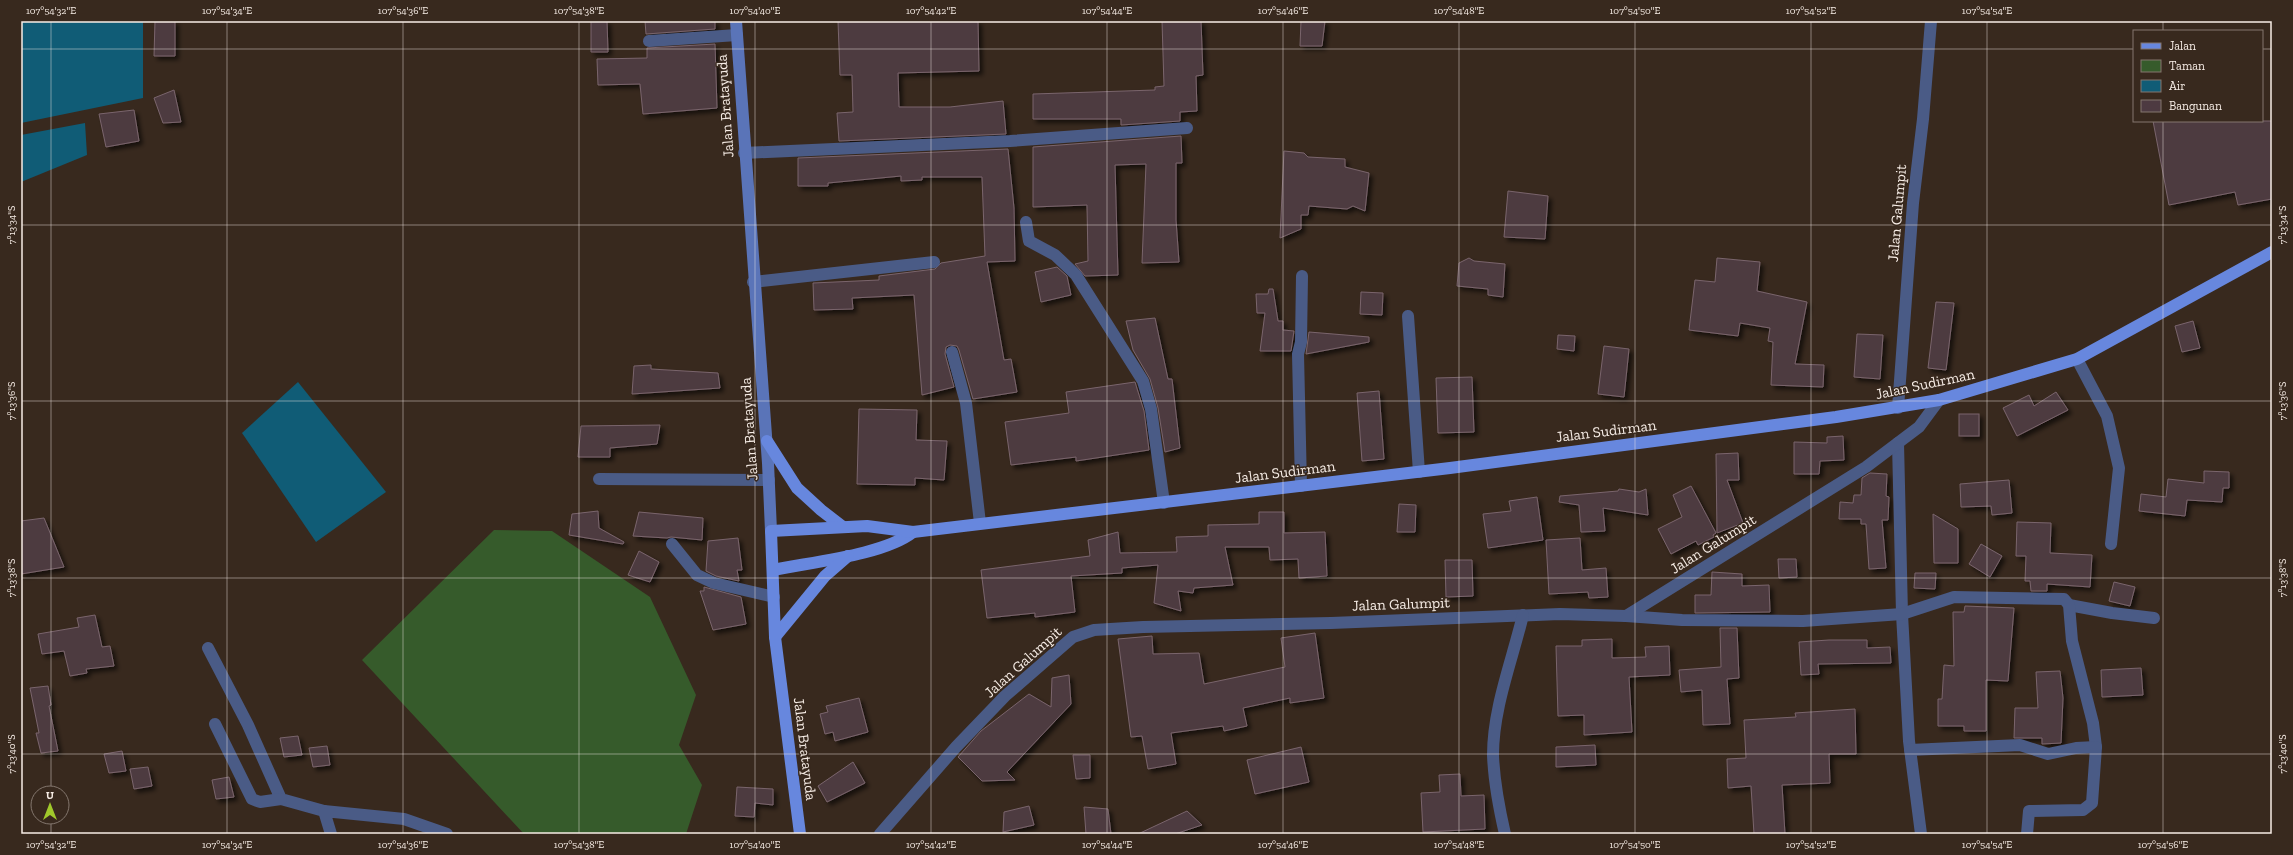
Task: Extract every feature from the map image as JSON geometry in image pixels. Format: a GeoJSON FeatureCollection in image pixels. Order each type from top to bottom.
{"type":"FeatureCollection","features":[{"type":"Feature","properties":{"kind":"main road","name":"Jalan Sudirman"},"geometry":{"type":"LineString","coordinates":[[913,532],[1419,472],[1898,408],[1939,400],[2077,359],[2272,252]]}},
{"type":"Feature","properties":{"kind":"main road"},"geometry":{"type":"LineString","coordinates":[[767,441],[797,488],[821,510],[843,527]]}},
{"type":"Feature","properties":{"kind":"main road"},"geometry":{"type":"LineString","coordinates":[[771,531],[867,526],[913,532]]}},
{"type":"Feature","properties":{"kind":"main road","name":"Jalan Bratayuda"},"geometry":{"type":"LineString","coordinates":[[771,531],[775,637],[800,834]]}},
{"type":"Feature","properties":{"kind":"main road"},"geometry":{"type":"LineString","coordinates":[[773,570],[892,545],[903,540],[913,532]]}},
{"type":"Feature","properties":{"kind":"main road"},"geometry":{"type":"LineString","coordinates":[[775,637],[825,576],[850,555]]}},
{"type":"Feature","properties":{"kind":"street","name":"Jalan Bratayuda"},"geometry":{"type":"LineString","coordinates":[[736,21],[744,153],[767,441],[771,531]]}},
{"type":"Feature","properties":{"kind":"street","name":"Jalan Galumpit"},"geometry":{"type":"LineString","coordinates":[[1898,408],[1913,203],[1923,119],[1931,21]]}},
{"type":"Feature","properties":{"kind":"street"},"geometry":{"type":"LineString","coordinates":[[649,41],[737,35]]}},
{"type":"Feature","properties":{"kind":"street"},"geometry":{"type":"LineString","coordinates":[[744,153],[1010,141],[1187,128]]}},
{"type":"Feature","properties":{"kind":"street"},"geometry":{"type":"LineString","coordinates":[[1026,222],[1029,241],[1055,255],[1076,276],[1143,381],[1151,409],[1164,503]]}},
{"type":"Feature","properties":{"kind":"street"},"geometry":{"type":"LineString","coordinates":[[754,282],[934,262]]}},
{"type":"Feature","properties":{"kind":"street"},"geometry":{"type":"LineString","coordinates":[[1301,486],[1298,354],[1301,342],[1302,276]]}},
{"type":"Feature","properties":{"kind":"street"},"geometry":{"type":"LineString","coordinates":[[1408,316],[1419,472]]}},
{"type":"Feature","properties":{"kind":"street"},"geometry":{"type":"LineString","coordinates":[[952,352],[966,403],[980,523]]}},
{"type":"Feature","properties":{"kind":"street"},"geometry":{"type":"LineString","coordinates":[[2077,359],[2107,416],[2119,468],[2111,544]]}},
{"type":"Feature","properties":{"kind":"street","name":"Jalan Galumpit"},"geometry":{"type":"LineString","coordinates":[[880,834],[952,752],[1005,696],[1073,637],[1094,630],[1143,627],[1523,615],[1626,616],[1860,471],[1919,426],[1939,400]]}},
{"type":"Feature","properties":{"kind":"street"},"geometry":{"type":"LineString","coordinates":[[1898,443],[1902,614],[1910,750],[1921,834]]}},
{"type":"Feature","properties":{"kind":"street"},"geometry":{"type":"LineString","coordinates":[[599,479],[769,480]]}},
{"type":"Feature","properties":{"kind":"street"},"geometry":{"type":"LineString","coordinates":[[672,544],[697,575],[714,583],[774,597]]}},
{"type":"Feature","properties":{"kind":"street"},"geometry":{"type":"LineString","coordinates":[[1626,616],[1682,620],[1803,621],[1902,614],[1954,597],[2062,598],[2068,605],[2072,641],[2093,723],[2096,747],[2095,771],[2090,807],[2083,810],[2029,811],[2027,834]]}},
{"type":"Feature","properties":{"kind":"street"},"geometry":{"type":"LineString","coordinates":[[2068,605],[2112,613],[2154,618]]}},
{"type":"Feature","properties":{"kind":"street"},"geometry":{"type":"LineString","coordinates":[[1505,834],[1497,797],[1493,754],[1504,684],[1523,615]]}},
{"type":"Feature","properties":{"kind":"street"},"geometry":{"type":"LineString","coordinates":[[208,648],[248,725],[281,799]]}},
{"type":"Feature","properties":{"kind":"street"},"geometry":{"type":"LineString","coordinates":[[215,724],[252,799],[260,802],[281,799],[324,811],[404,819],[447,834]]}},
{"type":"Feature","properties":{"kind":"street"},"geometry":{"type":"LineString","coordinates":[[1910,750],[2020,745],[2048,754],[2076,748],[2096,747]]}},
{"type":"Feature","properties":{"kind":"street"},"geometry":{"type":"LineString","coordinates":[[324,811],[331,834]]}},
{"type":"Feature","properties":{"kind":"green space"},"geometry":{"type":"Polygon","coordinates":[[[494,530],[552,531],[650,597],[696,695],[679,745],[702,785],[686,834],[524,834],[362,660],[494,530]]]}},
{"type":"Feature","properties":{"kind":"water"},"geometry":{"type":"Polygon","coordinates":[[[21,21],[143,21],[143,98],[21,123],[21,21]]]}},
{"type":"Feature","properties":{"kind":"water"},"geometry":{"type":"Polygon","coordinates":[[[85,123],[87,155],[21,182],[21,135],[85,123]]]}},
{"type":"Feature","properties":{"kind":"water"},"geometry":{"type":"Polygon","coordinates":[[[298,382],[386,492],[316,542],[242,433],[298,382]]]}},
{"type":"Feature","properties":{"kind":"building"},"geometry":{"type":"Polygon","coordinates":[[[155,21],[175,21],[175,56],[154,56],[155,21]]]}},
{"type":"Feature","properties":{"kind":"building"},"geometry":{"type":"Polygon","coordinates":[[[591,21],[607,21],[608,52],[591,52],[591,21]]]}},
{"type":"Feature","properties":{"kind":"building"},"geometry":{"type":"Polygon","coordinates":[[[645,21],[715,21],[715,29],[646,34],[645,21]]]}},
{"type":"Feature","properties":{"kind":"building"},"geometry":{"type":"Polygon","coordinates":[[[838,21],[978,21],[979,71],[898,73],[899,107],[950,107],[1003,101],[1006,134],[839,141],[837,113],[853,112],[852,75],[840,75],[838,21]]]}},
{"type":"Feature","properties":{"kind":"building"},"geometry":{"type":"Polygon","coordinates":[[[1162,21],[1201,21],[1203,75],[1196,76],[1197,111],[1180,112],[1180,121],[1121,125],[1121,119],[1033,119],[1033,94],[1155,90],[1155,87],[1164,86],[1162,21]]]}},
{"type":"Feature","properties":{"kind":"building"},"geometry":{"type":"Polygon","coordinates":[[[1301,21],[1325,21],[1322,46],[1300,46],[1301,21]]]}},
{"type":"Feature","properties":{"kind":"building"},"geometry":{"type":"Polygon","coordinates":[[[715,44],[717,108],[643,114],[640,84],[598,85],[597,59],[647,58],[647,48],[715,44]]]}},
{"type":"Feature","properties":{"kind":"building"},"geometry":{"type":"Polygon","coordinates":[[[174,90],[181,122],[163,123],[154,98],[174,90]]]}},
{"type":"Feature","properties":{"kind":"building"},"geometry":{"type":"Polygon","coordinates":[[[134,110],[139,141],[106,147],[99,114],[134,110]]]}},
{"type":"Feature","properties":{"kind":"building"},"geometry":{"type":"Polygon","coordinates":[[[2272,121],[2272,199],[2238,205],[2235,192],[2169,205],[2153,122],[2272,121]]]}},
{"type":"Feature","properties":{"kind":"building"},"geometry":{"type":"Polygon","coordinates":[[[1181,136],[1182,163],[1176,163],[1176,220],[1179,262],[1142,263],[1146,164],[1115,165],[1118,275],[1085,276],[1075,264],[1088,261],[1087,205],[1033,207],[1033,147],[1181,136]]]}},
{"type":"Feature","properties":{"kind":"building"},"geometry":{"type":"Polygon","coordinates":[[[1008,149],[1014,208],[1015,261],[987,262],[1004,360],[1011,359],[1017,392],[973,399],[959,350],[957,346],[950,345],[946,347],[945,354],[954,387],[922,395],[914,295],[852,298],[853,309],[814,310],[813,283],[879,280],[879,276],[935,269],[941,263],[985,256],[982,177],[922,177],[922,180],[901,181],[901,176],[828,183],[828,186],[798,186],[798,158],[1008,149]]]}},
{"type":"Feature","properties":{"kind":"building"},"geometry":{"type":"Polygon","coordinates":[[[1284,151],[1304,153],[1308,157],[1345,159],[1345,167],[1369,173],[1365,211],[1353,206],[1347,209],[1309,206],[1308,215],[1301,215],[1301,229],[1280,238],[1284,151]]]}},
{"type":"Feature","properties":{"kind":"building"},"geometry":{"type":"Polygon","coordinates":[[[1508,191],[1548,196],[1545,239],[1504,237],[1508,191]]]}},
{"type":"Feature","properties":{"kind":"building"},"geometry":{"type":"Polygon","coordinates":[[[1469,258],[1474,261],[1505,264],[1503,297],[1488,295],[1488,289],[1457,286],[1459,263],[1469,258]]]}},
{"type":"Feature","properties":{"kind":"building"},"geometry":{"type":"Polygon","coordinates":[[[1717,258],[1760,262],[1757,291],[1807,302],[1795,364],[1824,365],[1823,387],[1771,385],[1773,342],[1768,341],[1770,328],[1740,323],[1738,336],[1689,330],[1695,280],[1715,282],[1717,258]]]}},
{"type":"Feature","properties":{"kind":"building"},"geometry":{"type":"Polygon","coordinates":[[[1057,267],[1067,276],[1071,295],[1041,302],[1035,272],[1057,267]]]}},
{"type":"Feature","properties":{"kind":"building"},"geometry":{"type":"Polygon","coordinates":[[[1269,289],[1273,289],[1278,321],[1283,321],[1283,330],[1294,331],[1291,351],[1260,351],[1265,313],[1257,313],[1256,294],[1268,294],[1269,289]]]}},
{"type":"Feature","properties":{"kind":"building"},"geometry":{"type":"Polygon","coordinates":[[[1361,292],[1383,293],[1382,315],[1360,314],[1361,292]]]}},
{"type":"Feature","properties":{"kind":"building"},"geometry":{"type":"Polygon","coordinates":[[[1936,302],[1954,303],[1946,370],[1928,368],[1936,302]]]}},
{"type":"Feature","properties":{"kind":"building"},"geometry":{"type":"Polygon","coordinates":[[[1155,318],[1168,379],[1172,379],[1180,448],[1165,452],[1158,408],[1150,379],[1133,350],[1126,321],[1155,318]]]}},
{"type":"Feature","properties":{"kind":"building"},"geometry":{"type":"Polygon","coordinates":[[[2193,321],[2200,348],[2182,352],[2175,326],[2193,321]]]}},
{"type":"Feature","properties":{"kind":"building"},"geometry":{"type":"Polygon","coordinates":[[[1309,332],[1369,337],[1369,342],[1306,354],[1309,332]]]}},
{"type":"Feature","properties":{"kind":"building"},"geometry":{"type":"Polygon","coordinates":[[[1857,334],[1883,335],[1880,379],[1854,377],[1857,334]]]}},
{"type":"Feature","properties":{"kind":"building"},"geometry":{"type":"Polygon","coordinates":[[[1558,335],[1575,336],[1574,351],[1557,349],[1558,335]]]}},
{"type":"Feature","properties":{"kind":"building"},"geometry":{"type":"Polygon","coordinates":[[[1604,346],[1629,349],[1624,397],[1598,394],[1604,346]]]}},
{"type":"Feature","properties":{"kind":"building"},"geometry":{"type":"Polygon","coordinates":[[[651,365],[651,369],[718,373],[720,388],[632,394],[634,366],[651,365]]]}},
{"type":"Feature","properties":{"kind":"building"},"geometry":{"type":"Polygon","coordinates":[[[1472,377],[1474,432],[1438,433],[1436,378],[1472,377]]]}},
{"type":"Feature","properties":{"kind":"building"},"geometry":{"type":"Polygon","coordinates":[[[1135,382],[1144,411],[1149,450],[1076,461],[1076,457],[1011,465],[1005,422],[1069,413],[1066,392],[1135,382]]]}},
{"type":"Feature","properties":{"kind":"building"},"geometry":{"type":"Polygon","coordinates":[[[1379,391],[1384,459],[1362,461],[1357,393],[1379,391]]]}},
{"type":"Feature","properties":{"kind":"building"},"geometry":{"type":"Polygon","coordinates":[[[2056,392],[2068,410],[2017,436],[2003,408],[2029,395],[2034,406],[2056,392]]]}},
{"type":"Feature","properties":{"kind":"building"},"geometry":{"type":"Polygon","coordinates":[[[859,409],[917,410],[916,440],[947,441],[944,480],[915,478],[915,485],[857,484],[859,409]]]}},
{"type":"Feature","properties":{"kind":"building"},"geometry":{"type":"Polygon","coordinates":[[[1959,414],[1979,414],[1979,436],[1959,436],[1959,414]]]}},
{"type":"Feature","properties":{"kind":"building"},"geometry":{"type":"Polygon","coordinates":[[[660,425],[657,444],[610,448],[610,457],[578,457],[581,426],[660,425]]]}},
{"type":"Feature","properties":{"kind":"building"},"geometry":{"type":"Polygon","coordinates":[[[1843,436],[1844,460],[1820,461],[1819,474],[1794,474],[1794,442],[1827,443],[1827,437],[1843,436]]]}},
{"type":"Feature","properties":{"kind":"building"},"geometry":{"type":"Polygon","coordinates":[[[1738,453],[1739,480],[1727,480],[1743,523],[1717,533],[1716,454],[1738,453]]]}},
{"type":"Feature","properties":{"kind":"building"},"geometry":{"type":"Polygon","coordinates":[[[2204,471],[2229,472],[2229,488],[2223,488],[2222,502],[2187,500],[2185,516],[2139,511],[2141,494],[2166,497],[2168,479],[2204,483],[2204,471]]]}},
{"type":"Feature","properties":{"kind":"building"},"geometry":{"type":"Polygon","coordinates":[[[1870,473],[1887,474],[1886,496],[1889,497],[1888,520],[1882,520],[1886,568],[1869,569],[1866,524],[1861,524],[1861,519],[1839,519],[1840,502],[1853,503],[1854,495],[1861,495],[1862,478],[1870,473]]]}},
{"type":"Feature","properties":{"kind":"building"},"geometry":{"type":"Polygon","coordinates":[[[2009,480],[2012,513],[1992,515],[1991,506],[1961,507],[1960,484],[2009,480]]]}},
{"type":"Feature","properties":{"kind":"building"},"geometry":{"type":"Polygon","coordinates":[[[1691,486],[1716,533],[1713,535],[1714,537],[1698,545],[1696,541],[1671,554],[1658,529],[1682,517],[1673,495],[1691,486]]]}},
{"type":"Feature","properties":{"kind":"building"},"geometry":{"type":"Polygon","coordinates":[[[1619,489],[1639,492],[1646,489],[1648,515],[1603,508],[1605,531],[1581,532],[1579,505],[1559,502],[1560,496],[1618,491],[1619,489]]]}},
{"type":"Feature","properties":{"kind":"building"},"geometry":{"type":"Polygon","coordinates":[[[1537,497],[1543,540],[1488,548],[1483,514],[1511,511],[1509,501],[1537,497]]]}},
{"type":"Feature","properties":{"kind":"building"},"geometry":{"type":"Polygon","coordinates":[[[1399,504],[1416,505],[1415,532],[1397,532],[1399,504]]]}},
{"type":"Feature","properties":{"kind":"building"},"geometry":{"type":"Polygon","coordinates":[[[598,511],[599,528],[624,542],[623,544],[569,535],[572,514],[598,511]]]}},
{"type":"Feature","properties":{"kind":"building"},"geometry":{"type":"Polygon","coordinates":[[[639,512],[703,518],[702,540],[671,537],[633,536],[639,512]]]}},
{"type":"Feature","properties":{"kind":"building"},"geometry":{"type":"Polygon","coordinates":[[[1259,512],[1284,512],[1284,533],[1325,532],[1327,576],[1299,578],[1298,559],[1270,560],[1269,547],[1225,547],[1233,585],[1194,588],[1193,593],[1178,591],[1181,611],[1154,603],[1158,565],[1122,568],[1122,573],[1071,576],[1075,612],[1035,617],[1035,613],[987,618],[981,570],[1090,556],[1088,540],[1118,532],[1120,553],[1177,552],[1176,537],[1208,536],[1208,525],[1259,524],[1259,512]]]}},
{"type":"Feature","properties":{"kind":"building"},"geometry":{"type":"Polygon","coordinates":[[[1933,514],[1958,529],[1958,563],[1934,563],[1933,514]]]}},
{"type":"Feature","properties":{"kind":"building"},"geometry":{"type":"Polygon","coordinates":[[[44,518],[64,567],[21,574],[21,521],[44,518]]]}},
{"type":"Feature","properties":{"kind":"building"},"geometry":{"type":"Polygon","coordinates":[[[2017,522],[2051,523],[2050,553],[2092,555],[2090,587],[2047,584],[2047,591],[2031,591],[2030,581],[2025,581],[2026,556],[2016,556],[2017,522]]]}},
{"type":"Feature","properties":{"kind":"building"},"geometry":{"type":"Polygon","coordinates":[[[738,538],[742,570],[737,570],[739,581],[716,576],[706,571],[708,541],[738,538]]]}},
{"type":"Feature","properties":{"kind":"building"},"geometry":{"type":"Polygon","coordinates":[[[1580,538],[1582,570],[1606,568],[1608,597],[1589,598],[1588,592],[1549,594],[1546,540],[1580,538]]]}},
{"type":"Feature","properties":{"kind":"building"},"geometry":{"type":"Polygon","coordinates":[[[1981,544],[2002,556],[1990,577],[1969,564],[1981,544]]]}},
{"type":"Feature","properties":{"kind":"building"},"geometry":{"type":"Polygon","coordinates":[[[639,551],[659,562],[650,582],[628,575],[639,551]]]}},
{"type":"Feature","properties":{"kind":"building"},"geometry":{"type":"Polygon","coordinates":[[[1778,559],[1796,559],[1797,577],[1779,578],[1778,559]]]}},
{"type":"Feature","properties":{"kind":"building"},"geometry":{"type":"Polygon","coordinates":[[[1445,560],[1472,560],[1473,596],[1446,597],[1445,560]]]}},
{"type":"Feature","properties":{"kind":"building"},"geometry":{"type":"Polygon","coordinates":[[[1712,572],[1742,574],[1742,586],[1769,585],[1770,612],[1695,613],[1695,595],[1711,595],[1712,572]]]}},
{"type":"Feature","properties":{"kind":"building"},"geometry":{"type":"Polygon","coordinates":[[[1915,573],[1936,573],[1935,589],[1914,588],[1915,573]]]}},
{"type":"Feature","properties":{"kind":"building"},"geometry":{"type":"Polygon","coordinates":[[[2114,582],[2135,587],[2130,606],[2109,601],[2114,582]]]}},
{"type":"Feature","properties":{"kind":"building"},"geometry":{"type":"Polygon","coordinates":[[[704,587],[741,597],[746,624],[713,630],[700,591],[704,591],[704,587]]]}},
{"type":"Feature","properties":{"kind":"building"},"geometry":{"type":"Polygon","coordinates":[[[1965,606],[2014,608],[2008,681],[1986,680],[1986,731],[1964,731],[1964,726],[1938,726],[1938,699],[1942,699],[1944,665],[1954,666],[1953,612],[1964,612],[1965,606]]]}},
{"type":"Feature","properties":{"kind":"building"},"geometry":{"type":"Polygon","coordinates":[[[95,615],[102,647],[110,646],[114,666],[86,669],[87,673],[70,676],[64,651],[42,654],[38,634],[79,627],[77,618],[95,615]]]}},
{"type":"Feature","properties":{"kind":"building"},"geometry":{"type":"Polygon","coordinates":[[[1720,628],[1737,628],[1739,678],[1727,679],[1730,724],[1703,725],[1702,690],[1681,692],[1679,670],[1721,667],[1720,628]]]}},
{"type":"Feature","properties":{"kind":"building"},"geometry":{"type":"Polygon","coordinates":[[[1315,633],[1324,698],[1290,703],[1290,698],[1243,708],[1247,726],[1224,731],[1223,726],[1171,733],[1176,764],[1148,769],[1142,736],[1131,737],[1118,639],[1152,636],[1153,654],[1199,653],[1204,684],[1285,667],[1281,638],[1315,633]]]}},
{"type":"Feature","properties":{"kind":"building"},"geometry":{"type":"Polygon","coordinates":[[[1612,639],[1612,658],[1646,657],[1645,647],[1669,646],[1670,675],[1629,677],[1632,732],[1584,735],[1584,715],[1558,716],[1556,646],[1582,646],[1582,640],[1612,639]]]}},
{"type":"Feature","properties":{"kind":"building"},"geometry":{"type":"Polygon","coordinates":[[[1867,640],[1867,648],[1890,647],[1891,663],[1818,664],[1819,674],[1801,675],[1799,642],[1867,640]]]}},
{"type":"Feature","properties":{"kind":"building"},"geometry":{"type":"Polygon","coordinates":[[[2141,668],[2143,695],[2102,697],[2101,670],[2141,668]]]}},
{"type":"Feature","properties":{"kind":"building"},"geometry":{"type":"Polygon","coordinates":[[[2060,671],[2063,698],[2061,743],[2042,744],[2042,738],[2014,738],[2015,708],[2038,708],[2036,672],[2060,671]]]}},
{"type":"Feature","properties":{"kind":"building"},"geometry":{"type":"Polygon","coordinates":[[[1069,675],[1071,704],[1007,772],[1015,780],[982,781],[958,757],[981,731],[1029,694],[1051,707],[1052,678],[1069,675]]]}},
{"type":"Feature","properties":{"kind":"building"},"geometry":{"type":"Polygon","coordinates":[[[48,686],[51,705],[49,706],[58,751],[41,753],[36,733],[39,733],[30,688],[48,686]]]}},
{"type":"Feature","properties":{"kind":"building"},"geometry":{"type":"Polygon","coordinates":[[[859,698],[868,732],[835,741],[833,732],[825,734],[820,714],[828,712],[826,706],[859,698]]]}},
{"type":"Feature","properties":{"kind":"building"},"geometry":{"type":"Polygon","coordinates":[[[1855,709],[1856,754],[1829,754],[1830,783],[1782,785],[1785,834],[1754,834],[1751,786],[1728,788],[1727,759],[1746,758],[1744,720],[1796,717],[1795,713],[1855,709]]]}},
{"type":"Feature","properties":{"kind":"building"},"geometry":{"type":"Polygon","coordinates":[[[298,736],[302,755],[284,757],[280,738],[298,736]]]}},
{"type":"Feature","properties":{"kind":"building"},"geometry":{"type":"Polygon","coordinates":[[[1595,745],[1596,765],[1556,767],[1556,747],[1595,745]]]}},
{"type":"Feature","properties":{"kind":"building"},"geometry":{"type":"Polygon","coordinates":[[[327,746],[330,765],[313,767],[309,748],[327,746]]]}},
{"type":"Feature","properties":{"kind":"building"},"geometry":{"type":"Polygon","coordinates":[[[1301,747],[1309,782],[1255,794],[1247,760],[1301,747]]]}},
{"type":"Feature","properties":{"kind":"building"},"geometry":{"type":"Polygon","coordinates":[[[122,751],[126,771],[109,773],[104,754],[122,751]]]}},
{"type":"Feature","properties":{"kind":"building"},"geometry":{"type":"Polygon","coordinates":[[[1073,755],[1090,755],[1090,778],[1076,779],[1073,755]]]}},
{"type":"Feature","properties":{"kind":"building"},"geometry":{"type":"Polygon","coordinates":[[[853,762],[865,783],[827,802],[818,786],[853,762]]]}},
{"type":"Feature","properties":{"kind":"building"},"geometry":{"type":"Polygon","coordinates":[[[148,767],[152,786],[134,789],[130,769],[148,767]]]}},
{"type":"Feature","properties":{"kind":"building"},"geometry":{"type":"Polygon","coordinates":[[[1460,774],[1461,796],[1484,795],[1485,829],[1423,832],[1421,793],[1440,792],[1439,775],[1460,774]]]}},
{"type":"Feature","properties":{"kind":"building"},"geometry":{"type":"Polygon","coordinates":[[[229,777],[234,797],[216,799],[212,780],[229,777]]]}},
{"type":"Feature","properties":{"kind":"building"},"geometry":{"type":"Polygon","coordinates":[[[737,787],[773,789],[773,805],[755,803],[754,817],[735,816],[737,787]]]}},
{"type":"Feature","properties":{"kind":"building"},"geometry":{"type":"Polygon","coordinates":[[[1029,806],[1034,825],[1003,832],[1004,812],[1029,806]]]}},
{"type":"Feature","properties":{"kind":"building"},"geometry":{"type":"Polygon","coordinates":[[[1084,807],[1108,809],[1111,834],[1086,834],[1084,807]]]}},
{"type":"Feature","properties":{"kind":"building"},"geometry":{"type":"Polygon","coordinates":[[[1187,811],[1202,825],[1175,834],[1138,834],[1187,811]]]}}]}
